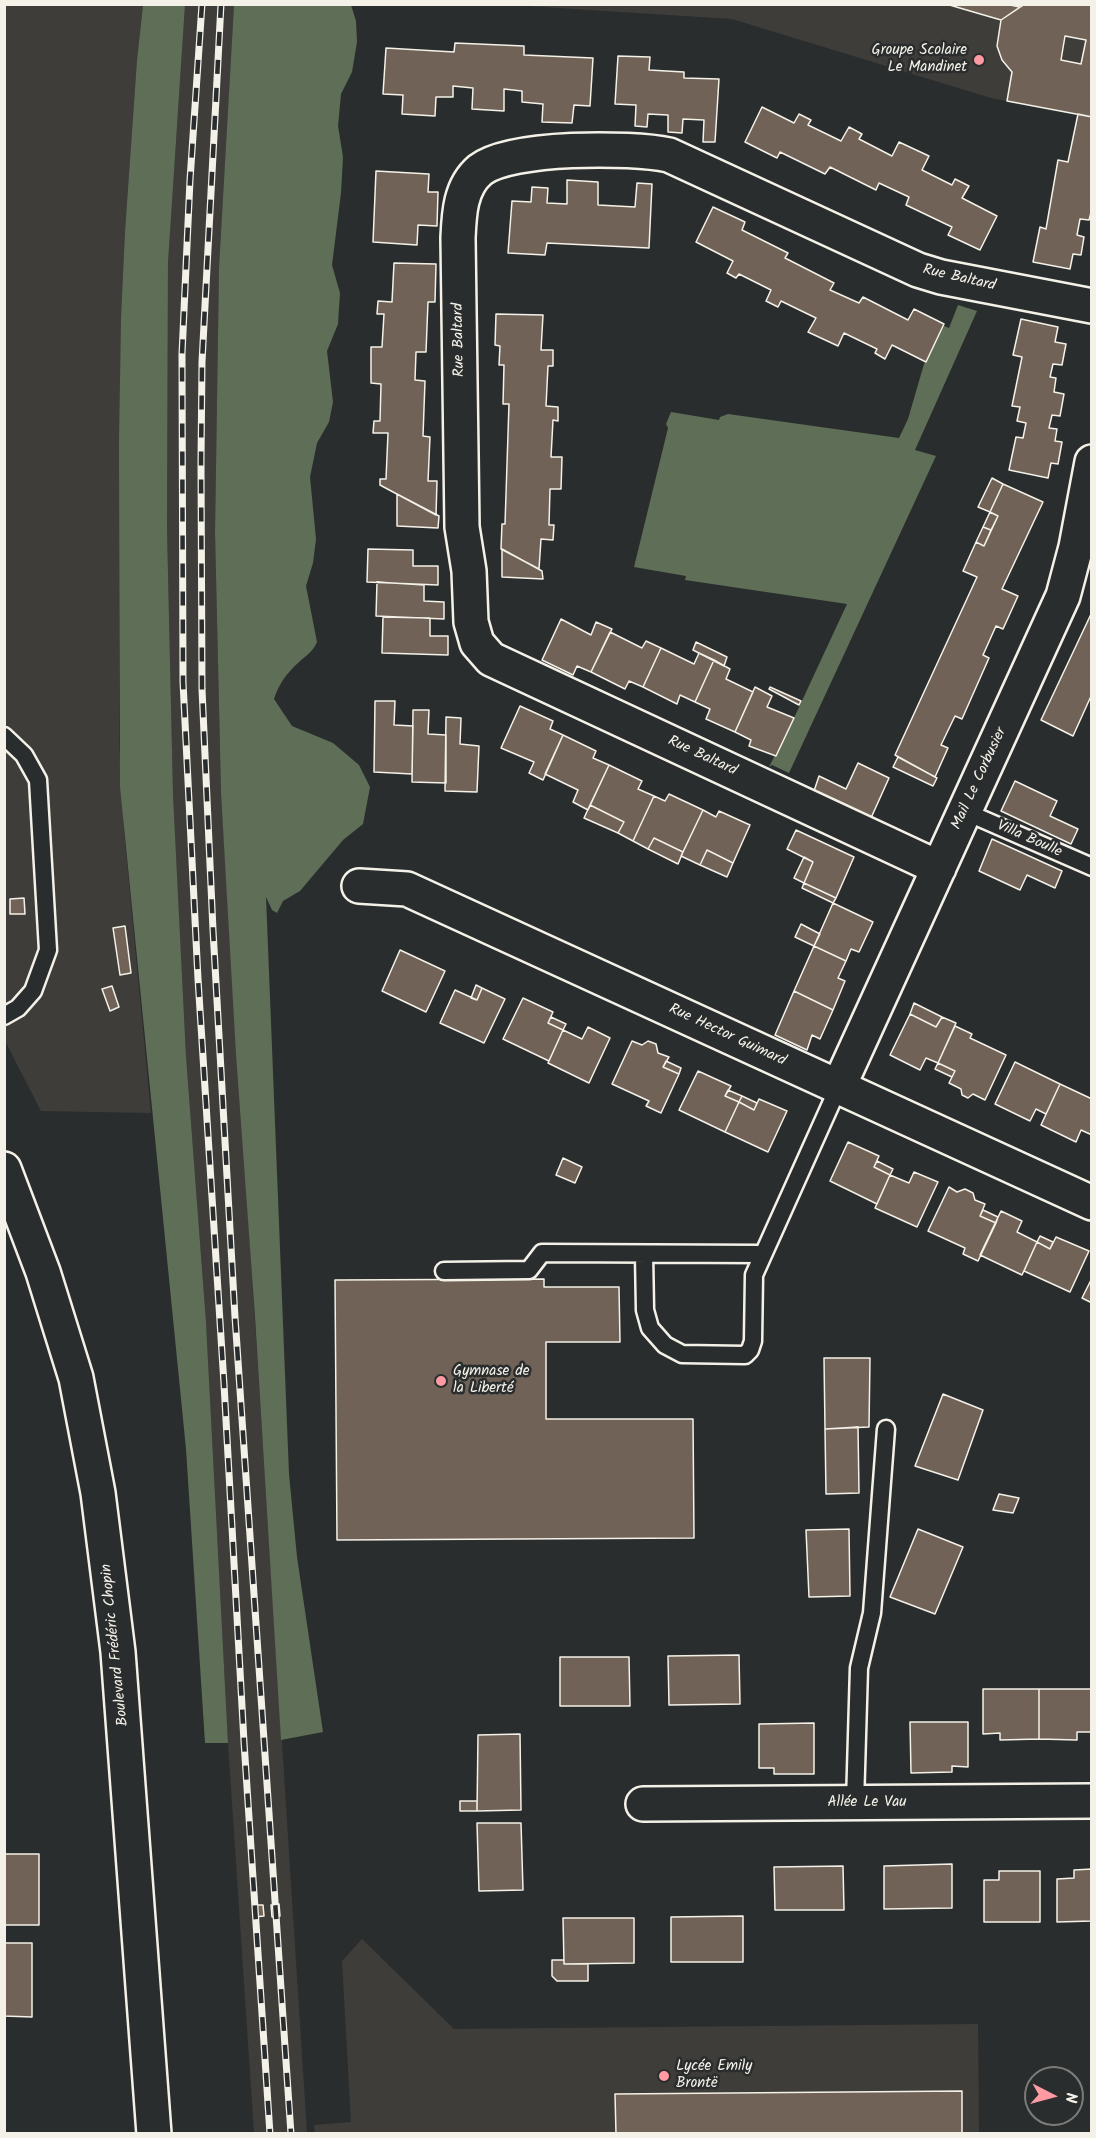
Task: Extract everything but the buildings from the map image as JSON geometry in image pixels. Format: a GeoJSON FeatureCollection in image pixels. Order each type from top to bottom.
{"type":"FeatureCollection","features":[{"type":"Feature","properties":{"kind":"street","name":"Rue Baltard"},"geometry":{"type":"LineString","coordinates":[[939,868],[491,659],[477,643],[471,622],[469,571],[462,527],[458,238],[460,207],[466,189],[479,171],[502,159],[545,151],[652,152],[669,155],[918,270],[950,279],[1092,306]]}},
{"type":"Feature","properties":{"kind":"street","name":"Mail Le Corbusier"},"geometry":{"type":"LineString","coordinates":[[839,1086],[966,812],[1084,546],[1092,462]]}},
{"type":"Feature","properties":{"kind":"street","name":"Rue Hector Guimard"},"geometry":{"type":"LineString","coordinates":[[359,886],[407,889],[1092,1203]]}},
{"type":"Feature","properties":{"kind":"street","name":"Boulevard Frédéric Chopin"},"geometry":{"type":"LineString","coordinates":[[4,1169],[43,1272],[76,1378],[98,1493],[118,1652],[154,2133]]}},
{"type":"Feature","properties":{"kind":"street","name":"Allée Le Vau"},"geometry":{"type":"LineString","coordinates":[[643,1804],[1092,1801]]}},
{"type":"Feature","properties":{"kind":"lane"},"geometry":{"type":"LineString","coordinates":[[4,736],[24,754],[38,780],[48,950],[33,991],[18,1008],[4,1016]]}},
{"type":"Feature","properties":{"kind":"lane","name":"Villa Boulle"},"geometry":{"type":"LineString","coordinates":[[966,812],[1092,867]]}},
{"type":"Feature","properties":{"kind":"lane"},"geometry":{"type":"LineString","coordinates":[[644,1254],[645,1310],[650,1328],[665,1345],[682,1354],[745,1355],[750,1350],[753,1341],[754,1275],[839,1086]]}},
{"type":"Feature","properties":{"kind":"lane"},"geometry":{"type":"LineString","coordinates":[[444,1271],[529,1270],[542,1253],[762,1254]]}},
{"type":"Feature","properties":{"kind":"lane"},"geometry":{"type":"LineString","coordinates":[[855,1803],[859,1668],[872,1613],[886,1429]]}},
{"type":"Feature","properties":{"kind":"shaded area"},"geometry":{"type":"Polygon","coordinates":[[[5,5],[143,5],[137,60],[121,317],[119,742],[124,831],[151,1113],[41,1111],[5,1041],[5,5]]]}},
{"type":"Feature","properties":{"kind":"shaded area"},"geometry":{"type":"Polygon","coordinates":[[[185,5],[234,5],[219,267],[215,532],[221,793],[307,2133],[254,2133],[228,1743],[206,1322],[186,1056],[173,794],[167,528],[168,263],[185,5]]]}},
{"type":"Feature","properties":{"kind":"shaded area","name":"Groupe Scolaire Le Mandinet"},"geometry":{"type":"Polygon","coordinates":[[[512,5],[1091,5],[1091,117],[991,98],[732,19],[512,5]]]}},
{"type":"Feature","properties":{"kind":"shaded area","name":"Lycée Emily Brontë"},"geometry":{"type":"Polygon","coordinates":[[[362,1939],[454,2029],[978,2024],[979,2133],[315,2134],[314,2125],[351,2122],[342,1961],[362,1939]]]}},
{"type":"Feature","properties":{"kind":"green space"},"geometry":{"type":"Polygon","coordinates":[[[143,5],[185,5],[168,263],[167,528],[173,794],[186,1056],[206,1322],[228,1743],[205,1743],[186,1449],[120,787],[121,317],[137,60],[143,5]]]}},
{"type":"Feature","properties":{"kind":"green space"},"geometry":{"type":"Polygon","coordinates":[[[234,5],[351,5],[356,21],[357,42],[352,72],[341,94],[338,126],[343,157],[332,265],[340,293],[338,324],[327,351],[333,402],[329,422],[317,443],[310,477],[316,539],[313,563],[306,586],[317,642],[286,675],[274,699],[292,726],[333,743],[359,765],[370,787],[363,824],[343,840],[300,891],[283,901],[277,913],[272,910],[266,897],[289,1474],[297,1557],[323,1732],[281,1740],[221,793],[215,532],[219,267],[234,5]]]}},
{"type":"Feature","properties":{"kind":"green space"},"geometry":{"type":"Polygon","coordinates":[[[958,305],[977,311],[915,450],[936,456],[789,773],[772,765],[769,767],[847,604],[685,580],[686,576],[634,567],[668,428],[666,424],[671,412],[719,420],[720,417],[728,414],[899,438],[908,419],[924,364],[944,326],[949,328],[958,305]]]}},
{"type":"Feature","properties":{"kind":"railway"},"geometry":{"type":"LineString","coordinates":[[202,4],[190,180],[182,354],[183,682],[198,979],[270,2134]]}},
{"type":"Feature","properties":{"kind":"railway"},"geometry":{"type":"LineString","coordinates":[[221,4],[202,362],[202,689],[235,1317],[291,2134]]}},
{"type":"Feature","properties":{"kind":"place","name":"Groupe Scolaire Le Mandinet"},"geometry":{"type":"Point","coordinates":[979,60]}},
{"type":"Feature","properties":{"kind":"place","name":"Gymnase de la Liberté"},"geometry":{"type":"Point","coordinates":[441,1381]}},
{"type":"Feature","properties":{"kind":"place","name":"Lycée Emily Brontë"},"geometry":{"type":"Point","coordinates":[664,2076]}}]}
